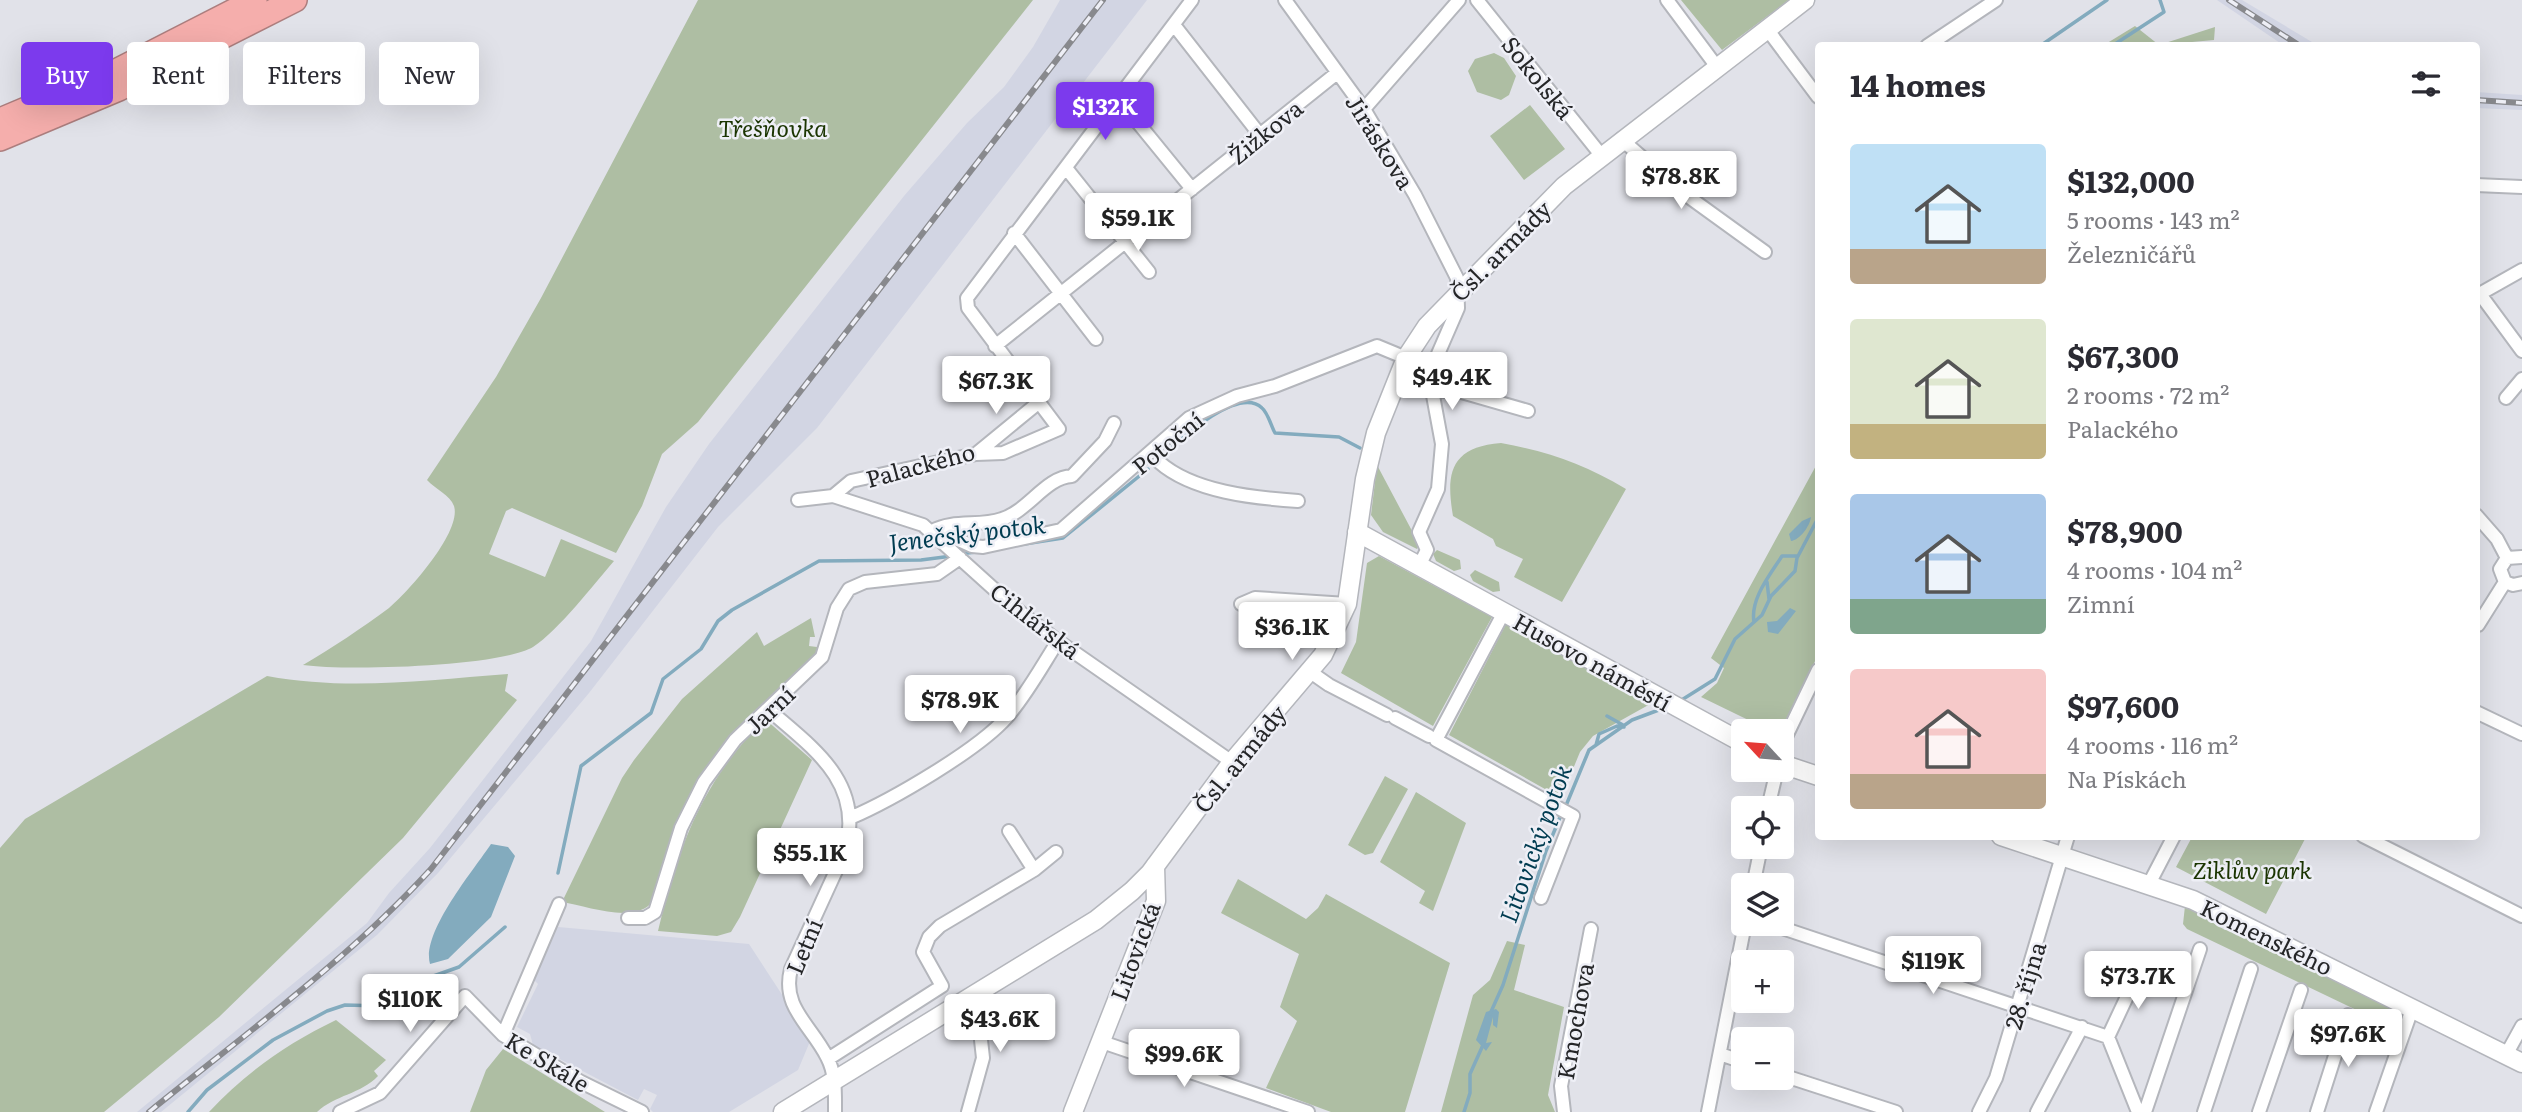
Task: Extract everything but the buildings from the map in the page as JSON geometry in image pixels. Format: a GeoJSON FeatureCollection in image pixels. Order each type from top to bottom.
{"type":"FeatureCollection","features":[{"type":"Feature","properties":{"kind":"highway"},"geometry":{"type":"LineString","coordinates":[[0,120],[116,71],[256,0]]}},
{"type":"Feature","properties":{"kind":"highway"},"geometry":{"type":"LineString","coordinates":[[0,139],[119,89],[295,0]]}},
{"type":"Feature","properties":{"kind":"main road","name":"Čsl. armády"},"geometry":{"type":"LineString","coordinates":[[783,1112],[1096,920],[1123,899],[1155,866],[1232,762],[1309,671],[1331,640],[1347,604],[1364,479],[1376,433],[1406,358],[1427,326],[1550,199],[1621,139],[1803,0]]}},
{"type":"Feature","properties":{"kind":"main road","name":"Husovo náměstí"},"geometry":{"type":"LineString","coordinates":[[1357,532],[1731,737]]}},
{"type":"Feature","properties":{"kind":"main road"},"geometry":{"type":"LineString","coordinates":[[1794,768],[1815,775]]}},
{"type":"Feature","properties":{"kind":"main road","name":"Komenského"},"geometry":{"type":"LineString","coordinates":[[2013,840],[2149,884],[2220,912],[2514,1059]]}},
{"type":"Feature","properties":{"kind":"main road","name":"Litovická"},"geometry":{"type":"LineString","coordinates":[[1073,1112],[1156,901],[1155,866]]}},
{"type":"Feature","properties":{"kind":"main road"},"geometry":{"type":"LineString","coordinates":[[1123,899],[1139,902],[1151,915]]}},
{"type":"Feature","properties":{"kind":"street"},"geometry":{"type":"LineString","coordinates":[[975,454],[1003,453],[1020,443],[1059,429],[965,302],[1014,233],[1192,0]]}},
{"type":"Feature","properties":{"kind":"street","name":"Jiráskova"},"geometry":{"type":"LineString","coordinates":[[1285,0],[1364,109],[1415,195],[1457,278],[1460,291]]}},
{"type":"Feature","properties":{"kind":"street"},"geometry":{"type":"LineString","coordinates":[[1364,109],[1459,0]]}},
{"type":"Feature","properties":{"kind":"street","name":"Sokolská"},"geometry":{"type":"LineString","coordinates":[[1477,0],[1601,155]]}},
{"type":"Feature","properties":{"kind":"street"},"geometry":{"type":"LineString","coordinates":[[1667,0],[1717,66]]}},
{"type":"Feature","properties":{"kind":"street"},"geometry":{"type":"LineString","coordinates":[[1933,42],[1996,0]]}},
{"type":"Feature","properties":{"kind":"street"},"geometry":{"type":"LineString","coordinates":[[1174,25],[1260,135]]}},
{"type":"Feature","properties":{"kind":"street"},"geometry":{"type":"LineString","coordinates":[[1767,29],[1815,92]]}},
{"type":"Feature","properties":{"kind":"street","name":"Žižkova"},"geometry":{"type":"LineString","coordinates":[[995,345],[1337,73]]}},
{"type":"Feature","properties":{"kind":"street"},"geometry":{"type":"LineString","coordinates":[[1117,97],[1192,189]]}},
{"type":"Feature","properties":{"kind":"street"},"geometry":{"type":"LineString","coordinates":[[1621,139],[1682,192],[1765,252]]}},
{"type":"Feature","properties":{"kind":"street"},"geometry":{"type":"LineString","coordinates":[[1066,168],[1149,272]]}},
{"type":"Feature","properties":{"kind":"street"},"geometry":{"type":"LineString","coordinates":[[2480,185],[2522,187]]}},
{"type":"Feature","properties":{"kind":"street"},"geometry":{"type":"LineString","coordinates":[[1014,233],[1096,339]]}},
{"type":"Feature","properties":{"kind":"street"},"geometry":{"type":"LineString","coordinates":[[2480,294],[2522,270]]}},
{"type":"Feature","properties":{"kind":"street"},"geometry":{"type":"LineString","coordinates":[[1419,566],[1427,550],[1419,532],[1438,489],[1442,444],[1432,390],[1438,354],[1455,318],[1460,291]]}},
{"type":"Feature","properties":{"kind":"street"},"geometry":{"type":"LineString","coordinates":[[2480,298],[2522,351]]}},
{"type":"Feature","properties":{"kind":"street","name":"Potoční"},"geometry":{"type":"LineString","coordinates":[[935,535],[948,534],[972,546],[983,547],[1060,530],[1189,418],[1237,396],[1275,386],[1377,346],[1406,358]]}},
{"type":"Feature","properties":{"kind":"street"},"geometry":{"type":"LineString","coordinates":[[2506,398],[2522,379]]}},
{"type":"Feature","properties":{"kind":"street"},"geometry":{"type":"LineString","coordinates":[[1432,390],[1458,391],[1528,411]]}},
{"type":"Feature","properties":{"kind":"street","name":"Palackého"},"geometry":{"type":"LineString","coordinates":[[833,496],[851,481],[975,454],[1042,408]]}},
{"type":"Feature","properties":{"kind":"street"},"geometry":{"type":"LineString","coordinates":[[935,535],[943,525],[1002,519],[1020,509],[1062,477],[1072,476],[1105,441],[1114,423]]}},
{"type":"Feature","properties":{"kind":"street"},"geometry":{"type":"LineString","coordinates":[[1159,462],[1172,473],[1211,486],[1248,495],[1298,500]]}},
{"type":"Feature","properties":{"kind":"street"},"geometry":{"type":"LineString","coordinates":[[798,500],[833,496]]}},
{"type":"Feature","properties":{"kind":"street","name":"Cihlářská"},"geometry":{"type":"LineString","coordinates":[[833,496],[923,526],[1058,641],[1232,762]]}},
{"type":"Feature","properties":{"kind":"street"},"geometry":{"type":"LineString","coordinates":[[2480,520],[2497,539],[2507,558]]}},
{"type":"Feature","properties":{"kind":"street","name":"Jarní"},"geometry":{"type":"LineString","coordinates":[[628,918],[645,918],[654,912],[681,828],[704,782],[735,740],[822,657],[836,608],[849,589],[865,582],[937,573],[957,555]]}},
{"type":"Feature","properties":{"kind":"street"},"geometry":{"type":"LineString","coordinates":[[2507,558],[2522,557]]}},
{"type":"Feature","properties":{"kind":"street"},"geometry":{"type":"LineString","coordinates":[[2505,582],[2500,569],[2507,558]]}},
{"type":"Feature","properties":{"kind":"street"},"geometry":{"type":"LineString","coordinates":[[2505,582],[2521,584]]}},
{"type":"Feature","properties":{"kind":"street"},"geometry":{"type":"LineString","coordinates":[[2480,622],[2505,582]]}},
{"type":"Feature","properties":{"kind":"street"},"geometry":{"type":"LineString","coordinates":[[1241,604],[1255,598],[1347,604]]}},
{"type":"Feature","properties":{"kind":"street","name":"Husovo náměstí"},"geometry":{"type":"LineString","coordinates":[[1504,612],[1436,740],[1570,811],[1573,818],[1541,898]]}},
{"type":"Feature","properties":{"kind":"street"},"geometry":{"type":"LineString","coordinates":[[850,818],[906,788],[995,729],[1009,715],[1058,641]]}},
{"type":"Feature","properties":{"kind":"street"},"geometry":{"type":"LineString","coordinates":[[1309,671],[1329,685],[1429,736]]}},
{"type":"Feature","properties":{"kind":"street"},"geometry":{"type":"LineString","coordinates":[[1794,720],[1815,676]]}},
{"type":"Feature","properties":{"kind":"street","name":"Letní"},"geometry":{"type":"LineString","coordinates":[[769,710],[832,768],[844,788],[850,818],[846,849],[787,983],[788,997],[828,1059],[835,1081],[835,1112]]}},
{"type":"Feature","properties":{"kind":"street"},"geometry":{"type":"LineString","coordinates":[[2480,714],[2522,734]]}},
{"type":"Feature","properties":{"kind":"street"},"geometry":{"type":"LineString","coordinates":[[1009,831],[1034,870]]}},
{"type":"Feature","properties":{"kind":"street","name":"28. října"},"geometry":{"type":"LineString","coordinates":[[1979,1112],[1996,1078],[2067,840]]}},
{"type":"Feature","properties":{"kind":"street"},"geometry":{"type":"LineString","coordinates":[[2149,884],[2172,840]]}},
{"type":"Feature","properties":{"kind":"street"},"geometry":{"type":"LineString","coordinates":[[2371,840],[2522,916]]}},
{"type":"Feature","properties":{"kind":"street"},"geometry":{"type":"LineString","coordinates":[[828,1059],[942,986],[923,951],[929,937],[940,926],[1034,870],[1056,852]]}},
{"type":"Feature","properties":{"kind":"street"},"geometry":{"type":"LineString","coordinates":[[503,1035],[559,904]]}},
{"type":"Feature","properties":{"kind":"street","name":"Kmochova"},"geometry":{"type":"LineString","coordinates":[[1564,1112],[1562,1086],[1591,929]]}},
{"type":"Feature","properties":{"kind":"street"},"geometry":{"type":"LineString","coordinates":[[1794,932],[2108,1037]]}},
{"type":"Feature","properties":{"kind":"street"},"geometry":{"type":"LineString","coordinates":[[1708,1112],[1743,936]]}},
{"type":"Feature","properties":{"kind":"street"},"geometry":{"type":"LineString","coordinates":[[2145,1112],[2200,949]]}},
{"type":"Feature","properties":{"kind":"street"},"geometry":{"type":"LineString","coordinates":[[2204,1112],[2250,969]]}},
{"type":"Feature","properties":{"kind":"street"},"geometry":{"type":"LineString","coordinates":[[2138,1112],[2108,1037],[2139,971]]}},
{"type":"Feature","properties":{"kind":"street"},"geometry":{"type":"LineString","coordinates":[[2259,1112],[2301,990]]}},
{"type":"Feature","properties":{"kind":"street","name":"Ke Skále"},"geometry":{"type":"LineString","coordinates":[[340,1112],[380,1093],[465,996],[503,1035],[581,1082],[642,1112]]}},
{"type":"Feature","properties":{"kind":"street"},"geometry":{"type":"LineString","coordinates":[[962,1003],[980,1031],[984,1058],[968,1112]]}},
{"type":"Feature","properties":{"kind":"street"},"geometry":{"type":"LineString","coordinates":[[2376,1112],[2412,1009]]}},
{"type":"Feature","properties":{"kind":"street"},"geometry":{"type":"LineString","coordinates":[[2317,1112],[2348,1015]]}},
{"type":"Feature","properties":{"kind":"street"},"geometry":{"type":"LineString","coordinates":[[2514,1059],[2522,1026]]}},
{"type":"Feature","properties":{"kind":"street"},"geometry":{"type":"LineString","coordinates":[[2037,1112],[2082,1027]]}},
{"type":"Feature","properties":{"kind":"street"},"geometry":{"type":"LineString","coordinates":[[1100,1041],[1308,1112]]}},
{"type":"Feature","properties":{"kind":"street"},"geometry":{"type":"LineString","coordinates":[[1720,1054],[1731,1058]]}},
{"type":"Feature","properties":{"kind":"street"},"geometry":{"type":"LineString","coordinates":[[1794,1078],[1896,1112]]}},
{"type":"Feature","properties":{"kind":"shaded area"},"geometry":{"type":"Polygon","coordinates":[[[1060,0],[1147,0],[817,428],[718,527],[589,693],[438,873],[377,935],[161,1112],[137,1112],[367,923],[389,893],[430,848],[591,641],[666,507],[709,444],[904,196],[967,123],[1004,87],[1033,47],[1060,0]]]}},
{"type":"Feature","properties":{"kind":"shaded area"},"geometry":{"type":"Polygon","coordinates":[[[2217,0],[2242,0],[2312,42],[2279,42],[2217,0]]]}},
{"type":"Feature","properties":{"kind":"shaded area"},"geometry":{"type":"Polygon","coordinates":[[[2480,92],[2522,95],[2522,110],[2480,108],[2480,92]]]}},
{"type":"Feature","properties":{"kind":"shaded area"},"geometry":{"type":"Polygon","coordinates":[[[558,927],[749,944],[811,1039],[798,1070],[729,1112],[653,1112],[650,1109],[657,1095],[644,1089],[638,1100],[533,1045],[530,1034],[517,1027],[538,984],[534,980],[558,927]]]}},
{"type":"Feature","properties":{"kind":"green space","name":"Třešňovka"},"geometry":{"type":"Polygon","coordinates":[[[698,0],[1033,0],[698,422],[662,454],[642,506],[616,553],[512,508],[506,511],[489,554],[545,577],[561,539],[614,561],[554,630],[533,647],[489,659],[421,666],[352,668],[303,665],[389,608],[420,576],[442,545],[450,531],[454,506],[427,480],[496,377],[541,298],[698,0]]]}},
{"type":"Feature","properties":{"kind":"green space"},"geometry":{"type":"Polygon","coordinates":[[[1681,0],[1789,0],[1722,50],[1681,0]]]}},
{"type":"Feature","properties":{"kind":"green space"},"geometry":{"type":"Polygon","coordinates":[[[2135,26],[2155,42],[2109,42],[2135,26]]]}},
{"type":"Feature","properties":{"kind":"green space"},"geometry":{"type":"Polygon","coordinates":[[[2215,27],[2214,40],[2192,42],[2168,42],[2215,27]]]}},
{"type":"Feature","properties":{"kind":"green space"},"geometry":{"type":"Polygon","coordinates":[[[1494,53],[1504,58],[1516,76],[1509,95],[1501,100],[1477,92],[1468,71],[1475,59],[1494,53]]]}},
{"type":"Feature","properties":{"kind":"green space"},"geometry":{"type":"Polygon","coordinates":[[[1530,105],[1565,149],[1524,180],[1490,136],[1530,105]]]}},
{"type":"Feature","properties":{"kind":"green space"},"geometry":{"type":"Polygon","coordinates":[[[1501,443],[1566,460],[1626,489],[1562,602],[1514,577],[1523,559],[1496,546],[1493,539],[1453,516],[1450,488],[1455,466],[1461,457],[1471,450],[1501,443]]]}},
{"type":"Feature","properties":{"kind":"green space"},"geometry":{"type":"Polygon","coordinates":[[[1377,465],[1419,544],[1417,549],[1383,532],[1371,515],[1377,465]]]}},
{"type":"Feature","properties":{"kind":"green space"},"geometry":{"type":"Polygon","coordinates":[[[1815,467],[1815,661],[1787,719],[1746,719],[1701,697],[1717,683],[1724,668],[1711,658],[1815,467]]]}},
{"type":"Feature","properties":{"kind":"green space"},"geometry":{"type":"Polygon","coordinates":[[[1437,550],[1460,560],[1461,569],[1454,571],[1436,561],[1433,554],[1437,550]]]}},
{"type":"Feature","properties":{"kind":"green space"},"geometry":{"type":"Polygon","coordinates":[[[1379,556],[1492,617],[1433,726],[1341,673],[1356,642],[1367,563],[1379,556]]]}},
{"type":"Feature","properties":{"kind":"green space"},"geometry":{"type":"Polygon","coordinates":[[[1475,570],[1499,582],[1500,591],[1493,592],[1473,581],[1470,575],[1475,570]]]}},
{"type":"Feature","properties":{"kind":"green space"},"geometry":{"type":"Polygon","coordinates":[[[811,618],[815,637],[810,637],[809,646],[817,647],[818,654],[744,723],[675,827],[653,901],[635,912],[623,913],[562,902],[622,778],[682,699],[757,632],[764,646],[811,618]]]}},
{"type":"Feature","properties":{"kind":"green space"},"geometry":{"type":"Polygon","coordinates":[[[1507,622],[1652,703],[1593,736],[1580,752],[1561,798],[1449,735],[1507,622]]]}},
{"type":"Feature","properties":{"kind":"green space"},"geometry":{"type":"Polygon","coordinates":[[[508,674],[505,691],[517,700],[403,838],[219,1017],[104,1112],[0,1112],[0,848],[25,819],[267,676],[357,684],[508,674]]]}},
{"type":"Feature","properties":{"kind":"green space"},"geometry":{"type":"Polygon","coordinates":[[[765,719],[812,760],[740,917],[731,932],[717,936],[658,931],[684,843],[695,817],[724,767],[765,719]]]}},
{"type":"Feature","properties":{"kind":"green space"},"geometry":{"type":"Polygon","coordinates":[[[1385,776],[1408,789],[1373,853],[1365,855],[1348,845],[1385,776]]]}},
{"type":"Feature","properties":{"kind":"green space"},"geometry":{"type":"Polygon","coordinates":[[[1416,792],[1466,823],[1433,911],[1419,903],[1425,891],[1380,862],[1416,792]]]}},
{"type":"Feature","properties":{"kind":"green space","name":"Ziklův park"},"geometry":{"type":"Polygon","coordinates":[[[2190,840],[2304,840],[2266,914],[2176,867],[2190,840]]]}},
{"type":"Feature","properties":{"kind":"green space"},"geometry":{"type":"Polygon","coordinates":[[[1238,879],[1306,919],[1318,908],[1326,894],[1450,963],[1405,1112],[1331,1112],[1266,1088],[1297,1021],[1280,1007],[1299,954],[1221,913],[1238,879]]]}},
{"type":"Feature","properties":{"kind":"green space"},"geometry":{"type":"Polygon","coordinates":[[[2185,906],[2225,930],[2244,930],[2399,1008],[2394,1028],[2187,929],[2183,924],[2185,906]]]}},
{"type":"Feature","properties":{"kind":"green space"},"geometry":{"type":"Polygon","coordinates":[[[1507,941],[1525,945],[1514,990],[1564,1007],[1548,1095],[1555,1112],[1441,1112],[1473,995],[1490,980],[1507,941]]]}},
{"type":"Feature","properties":{"kind":"green space"},"geometry":{"type":"Polygon","coordinates":[[[336,1020],[386,1060],[374,1071],[378,1076],[371,1082],[317,1112],[209,1112],[237,1084],[268,1060],[336,1020]]]}},
{"type":"Feature","properties":{"kind":"green space"},"geometry":{"type":"Polygon","coordinates":[[[503,1049],[605,1112],[470,1112],[486,1070],[503,1049]]]}},
{"type":"Feature","properties":{"kind":"water"},"geometry":{"type":"Polygon","coordinates":[[[1811,517],[1804,532],[1791,541],[1789,534],[1802,521],[1811,517]]]}},
{"type":"Feature","properties":{"kind":"water"},"geometry":{"type":"Polygon","coordinates":[[[1790,608],[1796,611],[1778,634],[1768,632],[1767,622],[1777,621],[1790,608]]]}},
{"type":"Feature","properties":{"kind":"water"},"geometry":{"type":"Polygon","coordinates":[[[491,844],[508,847],[515,856],[491,917],[448,959],[430,964],[429,951],[441,920],[491,844]]]}},
{"type":"Feature","properties":{"kind":"water"},"geometry":{"type":"Polygon","coordinates":[[[1496,1009],[1499,1012],[1497,1028],[1493,1025],[1493,1017],[1486,1043],[1492,1042],[1486,1051],[1476,1040],[1486,1012],[1496,1009]]]}},
{"type":"Feature","properties":{"kind":"waterway","name":"Litovický potok"},"geometry":{"type":"LineString","coordinates":[[2046,42],[2107,0]]}},
{"type":"Feature","properties":{"kind":"waterway"},"geometry":{"type":"LineString","coordinates":[[2118,42],[2164,12],[2160,0]]}},
{"type":"Feature","properties":{"kind":"waterway","name":"Jenečský potok"},"geometry":{"type":"LineString","coordinates":[[1167,452],[1212,416],[1240,403],[1252,403],[1262,408],[1275,433],[1339,437],[1360,448]]}},
{"type":"Feature","properties":{"kind":"waterway","name":"Jenečský potok"},"geometry":{"type":"LineString","coordinates":[[1018,545],[1063,538],[1148,469]]}},
{"type":"Feature","properties":{"kind":"waterway","name":"Litovický potok"},"geometry":{"type":"LineString","coordinates":[[1680,701],[1715,679],[1735,639],[1762,615],[1771,596],[1795,571],[1797,558],[1815,524]]}},
{"type":"Feature","properties":{"kind":"waterway","name":"Jenečský potok"},"geometry":{"type":"LineString","coordinates":[[959,554],[976,552]]}},
{"type":"Feature","properties":{"kind":"waterway","name":"Jenečský potok"},"geometry":{"type":"LineString","coordinates":[[558,873],[581,766],[651,713],[663,679],[701,649],[718,621],[732,610],[819,561],[921,560],[952,556]]}},
{"type":"Feature","properties":{"kind":"waterway"},"geometry":{"type":"LineString","coordinates":[[1754,622],[1758,596],[1772,571],[1782,556],[1797,556]]}},
{"type":"Feature","properties":{"kind":"waterway"},"geometry":{"type":"LineString","coordinates":[[1767,582],[1769,599]]}},
{"type":"Feature","properties":{"kind":"waterway","name":"Litovický potok"},"geometry":{"type":"LineString","coordinates":[[1565,808],[1589,750],[1632,720],[1664,708]]}},
{"type":"Feature","properties":{"kind":"waterway","name":"Jenečský potok"},"geometry":{"type":"LineString","coordinates":[[1607,716],[1623,725]]}},
{"type":"Feature","properties":{"kind":"waterway"},"geometry":{"type":"LineString","coordinates":[[1596,745],[1599,734],[1617,726],[1624,727]]}},
{"type":"Feature","properties":{"kind":"waterway","name":"Litovický potok"},"geometry":{"type":"LineString","coordinates":[[1490,1014],[1503,985],[1546,851],[1561,815]]}},
{"type":"Feature","properties":{"kind":"waterway","name":"Jenečský potok"},"geometry":{"type":"LineString","coordinates":[[188,1112],[207,1090],[273,1040],[327,1011],[345,1005],[382,1006],[395,1003],[425,979],[459,967],[505,927]]}},
{"type":"Feature","properties":{"kind":"waterway","name":"Litovický potok"},"geometry":{"type":"LineString","coordinates":[[1464,1112],[1470,1093],[1470,1074],[1483,1045]]}},
{"type":"Feature","properties":{"kind":"railway"},"geometry":{"type":"LineString","coordinates":[[149,1112],[331,965],[431,869],[1103,0]]}},
{"type":"Feature","properties":{"kind":"railway"},"geometry":{"type":"LineString","coordinates":[[2229,0],[2294,42]]}},
{"type":"Feature","properties":{"kind":"railway"},"geometry":{"type":"LineString","coordinates":[[2480,100],[2522,103]]}}]}
